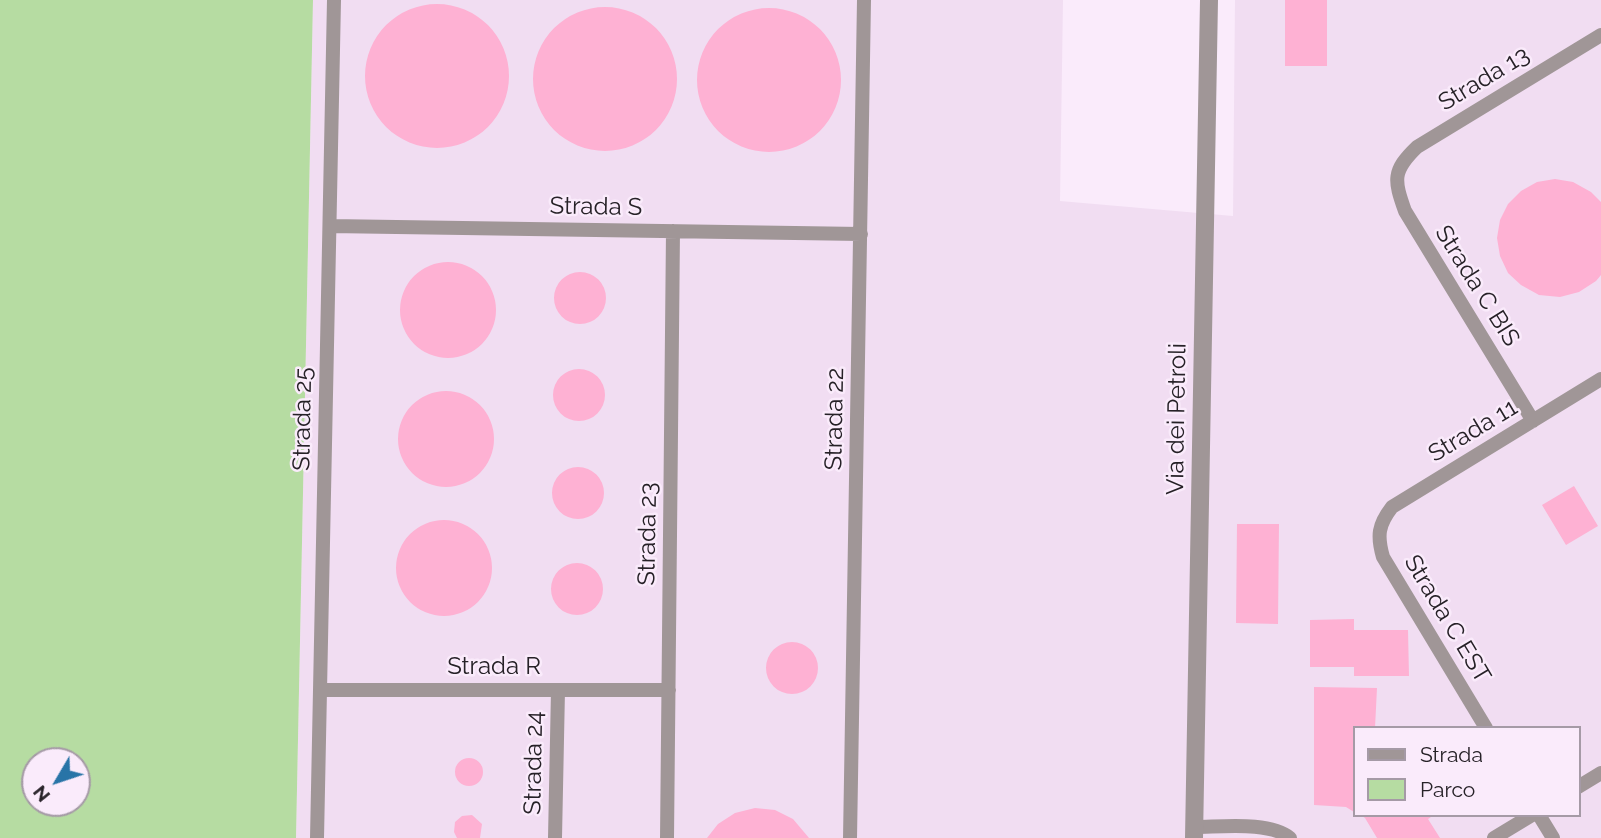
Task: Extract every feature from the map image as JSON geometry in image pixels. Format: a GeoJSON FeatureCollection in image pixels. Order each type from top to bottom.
{"type":"FeatureCollection","features":[{"type":"Feature","properties":{"kind":"street","name":"Via dei Petroli"},"geometry":{"type":"LineString","coordinates":[[1194,832],[1209,0]]}},
{"type":"Feature","properties":{"kind":"lane","name":"Strada 25"},"geometry":{"type":"LineString","coordinates":[[317,838],[334,0]]}},
{"type":"Feature","properties":{"kind":"lane","name":"Strada 22"},"geometry":{"type":"LineString","coordinates":[[850,838],[864,0]]}},
{"type":"Feature","properties":{"kind":"lane","name":"Strada 13"},"geometry":{"type":"LineString","coordinates":[[1398,170],[1418,147],[1601,35]]}},
{"type":"Feature","properties":{"kind":"lane","name":"Strada C BIS"},"geometry":{"type":"LineString","coordinates":[[1398,170],[1395,183],[1405,211],[1533,421]]}},
{"type":"Feature","properties":{"kind":"lane","name":"Strada S"},"geometry":{"type":"LineString","coordinates":[[330,226],[861,234]]}},
{"type":"Feature","properties":{"kind":"lane","name":"Strada 23"},"geometry":{"type":"LineString","coordinates":[[667,838],[673,231]]}},
{"type":"Feature","properties":{"kind":"lane","name":"Strada 11"},"geometry":{"type":"LineString","coordinates":[[1378,530],[1392,507],[1601,379]]}},
{"type":"Feature","properties":{"kind":"lane","name":"Strada C EST"},"geometry":{"type":"LineString","coordinates":[[1378,530],[1383,557],[1485,726]]}},
{"type":"Feature","properties":{"kind":"lane","name":"Strada R"},"geometry":{"type":"LineString","coordinates":[[320,690],[669,690]]}},
{"type":"Feature","properties":{"kind":"lane","name":"Strada 24"},"geometry":{"type":"LineString","coordinates":[[555,838],[558,690]]}},
{"type":"Feature","properties":{"kind":"lane"},"geometry":{"type":"LineString","coordinates":[[1580,786],[1601,773]]}},
{"type":"Feature","properties":{"kind":"lane"},"geometry":{"type":"LineString","coordinates":[[1494,838],[1529,817]]}},
{"type":"Feature","properties":{"kind":"lane"},"geometry":{"type":"LineString","coordinates":[[1540,817],[1553,838]]}},
{"type":"Feature","properties":{"kind":"lane"},"geometry":{"type":"LineString","coordinates":[[1194,832],[1256,827],[1271,834],[1279,830],[1290,838]]}},
{"type":"Feature","properties":{"kind":"shaded area"},"geometry":{"type":"Polygon","coordinates":[[[313,0],[1063,0],[1060,201],[1233,216],[1235,0],[1601,0],[1601,838],[296,838],[313,0]]]}},
{"type":"Feature","properties":{"kind":"green space"},"geometry":{"type":"Polygon","coordinates":[[[0,0],[313,0],[296,838],[0,838],[0,0]]]}},
{"type":"Feature","properties":{"kind":"building"},"geometry":{"type":"Polygon","coordinates":[[[1285,0],[1327,0],[1327,66],[1285,66],[1285,0]]]}},
{"type":"Feature","properties":{"kind":"building"},"geometry":{"type":"Polygon","coordinates":[[[437,4],[464,10],[488,25],[503,49],[509,76],[503,103],[488,127],[464,142],[437,148],[410,142],[386,127],[371,103],[365,76],[371,49],[386,25],[410,10],[437,4]]]}},
{"type":"Feature","properties":{"kind":"building"},"geometry":{"type":"Polygon","coordinates":[[[605,7],[632,13],[656,28],[671,52],[677,79],[671,106],[656,130],[632,145],[605,151],[578,145],[554,130],[539,106],[533,79],[539,52],[554,28],[578,13],[605,7]]]}},
{"type":"Feature","properties":{"kind":"building"},"geometry":{"type":"Polygon","coordinates":[[[769,8],[796,14],[820,29],[835,53],[841,80],[835,107],[820,131],[796,146],[769,152],[742,146],[718,131],[703,107],[697,80],[703,53],[718,29],[742,14],[769,8]]]}},
{"type":"Feature","properties":{"kind":"building"},"geometry":{"type":"Polygon","coordinates":[[[1555,179],[1573,182],[1591,192],[1601,202],[1601,275],[1579,292],[1560,297],[1539,295],[1521,285],[1508,273],[1500,256],[1497,238],[1500,220],[1508,204],[1521,191],[1537,182],[1555,179]]]}},
{"type":"Feature","properties":{"kind":"building"},"geometry":{"type":"Polygon","coordinates":[[[448,262],[466,266],[482,276],[492,292],[496,310],[492,328],[482,344],[466,354],[448,358],[430,354],[414,344],[404,328],[400,310],[404,292],[414,276],[430,266],[448,262]]]}},
{"type":"Feature","properties":{"kind":"building"},"geometry":{"type":"Polygon","coordinates":[[[580,272],[599,279],[606,298],[599,317],[580,324],[561,317],[554,298],[561,279],[580,272]]]}},
{"type":"Feature","properties":{"kind":"building"},"geometry":{"type":"Polygon","coordinates":[[[579,369],[589,371],[597,377],[603,385],[603,405],[597,413],[589,419],[579,421],[569,419],[561,413],[555,405],[553,395],[555,385],[561,377],[569,371],[579,369]]]}},
{"type":"Feature","properties":{"kind":"building"},"geometry":{"type":"Polygon","coordinates":[[[446,391],[464,395],[480,405],[490,421],[494,439],[490,457],[480,473],[464,483],[446,487],[428,483],[412,473],[402,457],[398,439],[402,421],[412,405],[428,395],[446,391]]]}},
{"type":"Feature","properties":{"kind":"building"},"geometry":{"type":"Polygon","coordinates":[[[578,467],[588,469],[596,475],[602,483],[602,503],[596,511],[588,517],[578,519],[568,517],[560,511],[554,503],[552,493],[554,483],[560,475],[568,469],[578,467]]]}},
{"type":"Feature","properties":{"kind":"building"},"geometry":{"type":"Polygon","coordinates":[[[1574,486],[1598,526],[1566,545],[1542,505],[1574,486]]]}},
{"type":"Feature","properties":{"kind":"building"},"geometry":{"type":"Polygon","coordinates":[[[444,520],[462,524],[478,534],[488,550],[492,568],[488,586],[478,602],[462,612],[444,616],[426,612],[410,602],[400,586],[396,568],[400,550],[410,534],[426,524],[444,520]]]}},
{"type":"Feature","properties":{"kind":"building"},"geometry":{"type":"Polygon","coordinates":[[[1237,524],[1279,524],[1278,624],[1236,623],[1237,524]]]}},
{"type":"Feature","properties":{"kind":"building"},"geometry":{"type":"Polygon","coordinates":[[[577,563],[587,565],[595,571],[601,579],[601,599],[595,607],[587,613],[577,615],[567,613],[559,607],[553,599],[551,589],[553,579],[559,571],[567,565],[577,563]]]}},
{"type":"Feature","properties":{"kind":"building"},"geometry":{"type":"Polygon","coordinates":[[[1354,619],[1354,630],[1408,630],[1409,676],[1354,676],[1354,667],[1310,667],[1310,620],[1354,619]]]}},
{"type":"Feature","properties":{"kind":"building"},"geometry":{"type":"Polygon","coordinates":[[[792,642],[802,644],[810,650],[816,658],[816,678],[810,686],[802,692],[792,694],[782,692],[774,686],[768,678],[766,668],[768,658],[774,650],[782,644],[792,642]]]}},
{"type":"Feature","properties":{"kind":"building"},"geometry":{"type":"Polygon","coordinates":[[[1314,687],[1377,688],[1375,726],[1352,726],[1352,811],[1346,807],[1314,805],[1314,687]]]}},
{"type":"Feature","properties":{"kind":"building"},"geometry":{"type":"Polygon","coordinates":[[[469,758],[479,762],[483,772],[479,782],[469,786],[459,782],[455,772],[459,762],[469,758]]]}},
{"type":"Feature","properties":{"kind":"building"},"geometry":{"type":"Polygon","coordinates":[[[755,808],[775,810],[793,819],[809,838],[707,838],[718,824],[735,813],[755,808]]]}},
{"type":"Feature","properties":{"kind":"building"},"geometry":{"type":"Polygon","coordinates":[[[472,815],[482,824],[480,838],[457,838],[454,832],[455,822],[462,816],[472,815]]]}},
{"type":"Feature","properties":{"kind":"building"},"geometry":{"type":"Polygon","coordinates":[[[1431,817],[1428,819],[1440,838],[1377,838],[1365,818],[1431,817]]]}}]}
